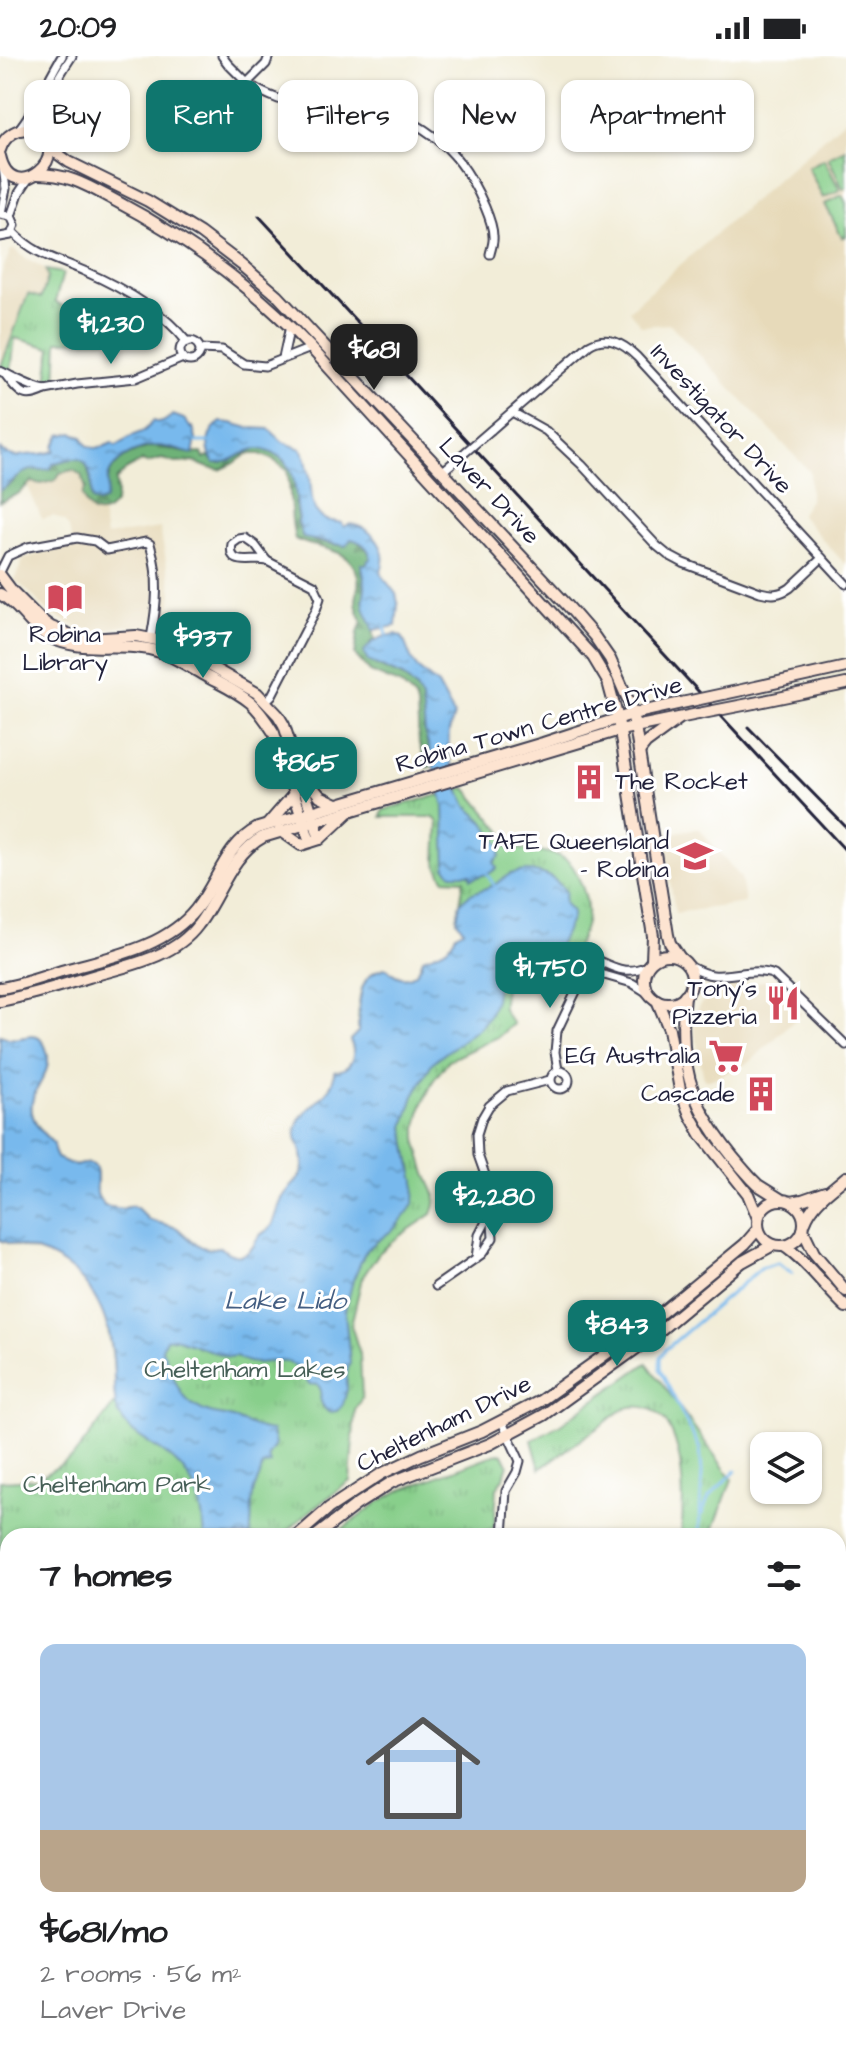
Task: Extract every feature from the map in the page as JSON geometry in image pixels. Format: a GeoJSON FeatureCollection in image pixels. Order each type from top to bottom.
{"type":"FeatureCollection","features":[{"type":"Feature","properties":{"kind":"street"},"geometry":{"type":"LineString","coordinates":[[0,150],[3,137],[18,130],[27,119],[62,56]]}},
{"type":"Feature","properties":{"kind":"street"},"geometry":{"type":"LineString","coordinates":[[57,80],[72,56]]}},
{"type":"Feature","properties":{"kind":"street"},"geometry":{"type":"LineString","coordinates":[[222,56],[244,80]]}},
{"type":"Feature","properties":{"kind":"street"},"geometry":{"type":"LineString","coordinates":[[250,80],[266,64],[269,56]]}},
{"type":"Feature","properties":{"kind":"street"},"geometry":{"type":"LineString","coordinates":[[262,91],[301,106],[337,101],[378,108],[408,120],[438,138],[461,160],[481,196],[493,235],[490,254]]}},
{"type":"Feature","properties":{"kind":"street","name":"Laver Drive"},"geometry":{"type":"LineString","coordinates":[[18,130],[24,129]]}},
{"type":"Feature","properties":{"kind":"street"},"geometry":{"type":"LineString","coordinates":[[11,216],[19,193],[47,162],[48,152]]}},
{"type":"Feature","properties":{"kind":"street","name":"Laver Drive"},"geometry":{"type":"LineString","coordinates":[[57,152],[69,162],[148,201],[187,225],[277,295],[594,636],[620,678],[632,714],[668,935],[670,943],[684,961]]}},
{"type":"Feature","properties":{"kind":"street"},"geometry":{"type":"LineString","coordinates":[[0,237],[7,237],[13,232],[15,222],[11,216],[1,213],[6,189],[1,161]]}},
{"type":"Feature","properties":{"kind":"street","name":"Laver Drive"},"geometry":{"type":"LineString","coordinates":[[1,161],[14,176],[53,174],[73,179],[173,233],[224,268],[311,348],[593,657],[608,682],[619,725],[653,936],[650,963]]}},
{"type":"Feature","properties":{"kind":"street"},"geometry":{"type":"LineString","coordinates":[[13,232],[24,244],[41,254],[85,271],[145,304],[187,342],[195,342],[200,349],[196,360],[189,362],[183,358],[180,349],[187,342]]}},
{"type":"Feature","properties":{"kind":"street"},"geometry":{"type":"LineString","coordinates":[[283,358],[290,326]]}},
{"type":"Feature","properties":{"kind":"street","name":"Investigator Drive"},"geometry":{"type":"LineString","coordinates":[[443,471],[594,342],[604,339],[620,343],[637,357],[846,584]]}},
{"type":"Feature","properties":{"kind":"street"},"geometry":{"type":"LineString","coordinates":[[200,349],[222,350],[244,364],[265,366],[311,348]]}},
{"type":"Feature","properties":{"kind":"street"},"geometry":{"type":"LineString","coordinates":[[2,372],[24,384],[45,390],[136,378],[183,358]]}},
{"type":"Feature","properties":{"kind":"street"},"geometry":{"type":"LineString","coordinates":[[523,403],[531,421]]}},
{"type":"Feature","properties":{"kind":"street"},"geometry":{"type":"LineString","coordinates":[[512,412],[546,431],[657,546],[675,559],[772,594],[785,592],[822,558]]}},
{"type":"Feature","properties":{"kind":"street"},"geometry":{"type":"LineString","coordinates":[[151,638],[158,593],[150,544],[146,542],[107,550],[95,541],[77,538],[28,547],[8,556],[1,584],[34,627],[53,639],[87,648],[153,650],[245,698],[265,718],[274,733],[294,794],[307,818]]}},
{"type":"Feature","properties":{"kind":"street"},"geometry":{"type":"LineString","coordinates":[[266,701],[310,623],[320,598],[314,585],[267,561],[236,559],[231,552],[232,544],[239,539],[248,539],[267,561]]}},
{"type":"Feature","properties":{"kind":"street"},"geometry":{"type":"LineString","coordinates":[[1,584],[40,619],[66,634],[96,639],[128,636],[167,642],[249,687],[266,701],[284,725],[315,841]]}},
{"type":"Feature","properties":{"kind":"street","name":"Robina Town Centre Drive"},"geometry":{"type":"LineString","coordinates":[[619,725],[632,714],[846,667]]}},
{"type":"Feature","properties":{"kind":"street","name":"Robina Town Centre Drive"},"geometry":{"type":"LineString","coordinates":[[307,818],[338,804],[466,771],[619,725],[635,726],[846,684]]}},
{"type":"Feature","properties":{"kind":"street"},"geometry":{"type":"LineString","coordinates":[[639,752],[646,743],[681,717]]}},
{"type":"Feature","properties":{"kind":"street"},"geometry":{"type":"LineString","coordinates":[[297,769],[320,796],[338,804]]}},
{"type":"Feature","properties":{"kind":"street","name":"Robina Town Centre Drive"},"geometry":{"type":"LineString","coordinates":[[307,818],[351,810],[426,782]]}},
{"type":"Feature","properties":{"kind":"street"},"geometry":{"type":"LineString","coordinates":[[267,825],[294,794]]}},
{"type":"Feature","properties":{"kind":"street"},"geometry":{"type":"LineString","coordinates":[[280,830],[301,845],[315,841],[351,810]]}},
{"type":"Feature","properties":{"kind":"street"},"geometry":{"type":"LineString","coordinates":[[0,988],[125,952],[167,935],[196,910],[239,841],[267,825],[307,818]]}},
{"type":"Feature","properties":{"kind":"street"},"geometry":{"type":"LineString","coordinates":[[0,1001],[140,962],[174,946],[199,924],[247,847],[307,818]]}},
{"type":"Feature","properties":{"kind":"street"},"geometry":{"type":"LineString","coordinates":[[558,1070],[555,1052],[557,1031],[592,958],[627,972],[666,955],[684,961],[698,971],[715,975],[769,973],[781,980],[846,1045]]}},
{"type":"Feature","properties":{"kind":"street"},"geometry":{"type":"LineString","coordinates":[[684,961],[690,970],[691,983],[685,995],[682,1036],[690,1084],[702,1114],[717,1137],[758,1185],[801,1211],[814,1253],[846,1291]]}},
{"type":"Feature","properties":{"kind":"street"},"geometry":{"type":"LineString","coordinates":[[650,963],[644,982],[669,1029],[680,1090],[690,1115],[702,1136],[748,1194],[767,1242],[794,1253],[846,1307]]}},
{"type":"Feature","properties":{"kind":"street"},"geometry":{"type":"LineString","coordinates":[[587,970],[632,983],[652,996],[671,1002],[685,995]]}},
{"type":"Feature","properties":{"kind":"street"},"geometry":{"type":"LineString","coordinates":[[832,1031],[846,1034]]}},
{"type":"Feature","properties":{"kind":"street"},"geometry":{"type":"LineString","coordinates":[[558,1070],[568,1075],[569,1081],[561,1089],[555,1088],[550,1080],[558,1070]]}},
{"type":"Feature","properties":{"kind":"street"},"geometry":{"type":"LineString","coordinates":[[436,1286],[486,1250],[493,1238],[490,1189],[478,1155],[477,1134],[482,1118],[489,1106],[507,1091],[550,1080]]}},
{"type":"Feature","properties":{"kind":"street"},"geometry":{"type":"LineString","coordinates":[[779,1246],[796,1241],[809,1212],[827,1191],[846,1177]]}},
{"type":"Feature","properties":{"kind":"street"},"geometry":{"type":"LineString","coordinates":[[758,1223],[760,1212],[769,1203],[802,1200],[827,1191]]}},
{"type":"Feature","properties":{"kind":"street"},"geometry":{"type":"LineString","coordinates":[[476,1258],[479,1235],[491,1212]]}},
{"type":"Feature","properties":{"kind":"street","name":"Cheltenham Drive"},"geometry":{"type":"LineString","coordinates":[[306,1528],[329,1508],[381,1474],[502,1422],[553,1392],[644,1327],[745,1244],[758,1223]]}},
{"type":"Feature","properties":{"kind":"street","name":"Cheltenham Drive"},"geometry":{"type":"LineString","coordinates":[[326,1528],[392,1482],[490,1444],[531,1423],[652,1337],[742,1262],[779,1246]]}},
{"type":"Feature","properties":{"kind":"street"},"geometry":{"type":"LineString","coordinates":[[502,1422],[520,1461],[506,1491],[504,1528]]}},
{"type":"Feature","properties":{"kind":"shaded area"},"geometry":{"type":"Polygon","coordinates":[[[846,119],[846,565],[800,515],[810,500],[810,472],[670,324],[641,326],[629,310],[846,119]]]}},
{"type":"Feature","properties":{"kind":"shaded area"},"geometry":{"type":"Polygon","coordinates":[[[14,249],[44,268],[48,275],[40,297],[27,293],[0,361],[0,278],[10,251],[14,249]]]}},
{"type":"Feature","properties":{"kind":"shaded area"},"geometry":{"type":"Polygon","coordinates":[[[73,470],[81,475],[94,513],[102,513],[106,536],[160,528],[172,593],[166,632],[124,626],[99,631],[76,627],[46,610],[14,580],[24,558],[73,546],[64,521],[54,516],[42,519],[27,484],[73,470]]]}},
{"type":"Feature","properties":{"kind":"shaded area","name":"TAFE Queensland - Robina"},"geometry":{"type":"Polygon","coordinates":[[[699,828],[741,878],[745,903],[675,913],[663,834],[699,828]]]}},
{"type":"Feature","properties":{"kind":"shaded area"},"geometry":{"type":"Polygon","coordinates":[[[765,981],[773,985],[801,1014],[750,1062],[712,1079],[704,1079],[693,1024],[699,1006],[715,987],[765,981]]]}},
{"type":"Feature","properties":{"kind":"green space"},"geometry":{"type":"Polygon","coordinates":[[[845,149],[846,188],[843,189],[828,157],[845,149]]]}},
{"type":"Feature","properties":{"kind":"green space"},"geometry":{"type":"Polygon","coordinates":[[[824,159],[840,190],[823,198],[808,167],[824,159]]]}},
{"type":"Feature","properties":{"kind":"green space"},"geometry":{"type":"Polygon","coordinates":[[[842,195],[846,203],[846,236],[842,238],[825,204],[842,195]]]}},
{"type":"Feature","properties":{"kind":"green space"},"geometry":{"type":"Polygon","coordinates":[[[46,270],[63,273],[55,302],[102,327],[115,298],[127,303],[106,340],[58,341],[56,383],[47,384],[51,348],[15,338],[11,371],[1,366],[28,294],[41,298],[48,277],[46,270]]]}},
{"type":"Feature","properties":{"kind":"green space"},"geometry":{"type":"Polygon","coordinates":[[[154,446],[202,453],[204,458],[209,456],[214,463],[222,463],[253,449],[263,449],[280,457],[292,472],[299,520],[313,541],[345,546],[351,539],[365,546],[371,560],[361,568],[366,587],[363,600],[372,622],[375,640],[370,643],[376,665],[402,676],[416,688],[422,699],[432,766],[427,768],[419,744],[415,698],[401,685],[370,672],[355,655],[362,621],[356,604],[358,576],[354,566],[340,554],[295,539],[287,470],[272,459],[260,454],[247,454],[220,470],[194,462],[142,461],[116,480],[116,501],[102,513],[88,507],[82,495],[86,488],[81,475],[73,470],[60,473],[56,480],[42,484],[31,482],[18,494],[0,502],[0,490],[23,472],[41,470],[73,458],[82,459],[92,485],[108,480],[114,467],[125,457],[154,446]]]}},
{"type":"Feature","properties":{"kind":"green space","name":"Lake Lido"},"geometry":{"type":"Polygon","coordinates":[[[466,788],[502,832],[509,848],[552,854],[570,863],[584,891],[587,912],[584,931],[568,962],[563,958],[558,962],[555,954],[535,945],[497,964],[494,974],[505,989],[503,1008],[513,1024],[498,1037],[449,1060],[433,1081],[422,1105],[417,1143],[436,1196],[435,1206],[432,1214],[379,1253],[362,1278],[351,1325],[360,1354],[362,1398],[355,1409],[350,1481],[291,1528],[0,1528],[0,1481],[37,1479],[72,1458],[116,1402],[108,1328],[94,1294],[83,1279],[61,1261],[0,1240],[0,1035],[12,1039],[33,1036],[45,1046],[48,1059],[46,1071],[32,1102],[32,1114],[54,1144],[57,1158],[75,1166],[91,1164],[95,1167],[97,1194],[104,1206],[137,1208],[149,1220],[177,1228],[202,1247],[220,1247],[228,1253],[245,1254],[259,1236],[272,1226],[283,1197],[302,1172],[303,1156],[296,1137],[301,1118],[329,1089],[334,1072],[349,1065],[353,1057],[350,1040],[358,1032],[359,1002],[364,983],[369,976],[387,968],[398,976],[414,975],[423,958],[443,950],[451,944],[456,934],[464,930],[457,920],[464,880],[444,879],[436,863],[438,822],[433,817],[381,817],[383,810],[466,788]]]}},
{"type":"Feature","properties":{"kind":"green space"},"geometry":{"type":"Polygon","coordinates":[[[647,1363],[732,1479],[714,1528],[681,1528],[682,1476],[678,1453],[672,1432],[661,1417],[646,1408],[621,1410],[540,1469],[532,1440],[559,1425],[647,1363]]]}},
{"type":"Feature","properties":{"kind":"green space"},"geometry":{"type":"Polygon","coordinates":[[[498,1453],[503,1454],[508,1464],[497,1488],[494,1528],[344,1528],[399,1491],[498,1453]]]}},
{"type":"Feature","properties":{"kind":"water"},"geometry":{"type":"Polygon","coordinates":[[[173,415],[193,427],[196,439],[193,454],[160,446],[143,448],[130,454],[111,470],[104,501],[98,503],[92,500],[87,465],[79,459],[54,463],[50,469],[26,471],[0,490],[0,448],[2,452],[16,457],[50,453],[55,451],[54,446],[61,435],[73,433],[91,447],[99,448],[112,443],[116,446],[143,431],[153,421],[162,422],[173,415]]]}},
{"type":"Feature","properties":{"kind":"water"},"geometry":{"type":"Polygon","coordinates":[[[221,422],[269,429],[283,442],[301,449],[310,477],[315,510],[320,516],[342,523],[344,527],[349,524],[358,526],[378,541],[383,556],[380,573],[396,594],[398,603],[396,626],[373,630],[364,602],[362,564],[367,564],[371,559],[364,546],[351,539],[346,546],[303,538],[292,474],[282,459],[255,449],[228,461],[214,463],[208,441],[212,430],[221,422]]]}},
{"type":"Feature","properties":{"kind":"water"},"geometry":{"type":"Polygon","coordinates":[[[397,634],[403,638],[417,668],[438,685],[454,715],[448,754],[460,792],[467,806],[483,821],[501,847],[500,856],[494,862],[497,868],[490,873],[471,879],[470,874],[452,874],[446,868],[444,806],[425,733],[422,699],[403,676],[368,661],[364,652],[378,639],[397,634]]]}},
{"type":"Feature","properties":{"kind":"water","name":"Lake Lido"},"geometry":{"type":"Polygon","coordinates":[[[525,871],[553,879],[566,892],[564,903],[572,912],[572,918],[555,954],[535,945],[497,964],[494,974],[498,980],[489,1016],[479,1028],[432,1063],[414,1096],[404,1127],[415,1180],[414,1204],[395,1228],[366,1250],[353,1280],[345,1312],[350,1362],[343,1404],[337,1411],[328,1412],[321,1402],[318,1385],[309,1384],[297,1368],[286,1361],[252,1363],[175,1338],[166,1339],[162,1349],[178,1387],[190,1402],[210,1413],[272,1431],[275,1445],[268,1456],[270,1464],[262,1466],[254,1490],[251,1528],[204,1528],[198,1499],[189,1478],[174,1460],[132,1431],[118,1412],[107,1325],[85,1284],[62,1263],[0,1240],[0,1035],[12,1039],[33,1036],[45,1046],[48,1059],[46,1071],[32,1102],[32,1114],[39,1128],[54,1144],[57,1158],[75,1166],[91,1164],[95,1167],[97,1194],[104,1206],[137,1208],[149,1220],[177,1228],[202,1247],[220,1247],[228,1253],[245,1254],[259,1236],[272,1226],[283,1197],[300,1176],[303,1156],[296,1131],[301,1118],[329,1089],[334,1072],[349,1065],[353,1057],[350,1040],[358,1032],[364,983],[369,976],[387,968],[398,976],[414,975],[423,958],[447,947],[463,930],[457,920],[460,903],[470,894],[494,885],[510,874],[525,871]]]}},
{"type":"Feature","properties":{"kind":"waterway"},"geometry":{"type":"LineString","coordinates":[[196,442],[209,442]]}},
{"type":"Feature","properties":{"kind":"waterway"},"geometry":{"type":"LineString","coordinates":[[385,627],[387,635]]}},
{"type":"Feature","properties":{"kind":"waterway"},"geometry":{"type":"LineString","coordinates":[[487,874],[494,885]]}},
{"type":"Feature","properties":{"kind":"waterway"},"geometry":{"type":"LineString","coordinates":[[699,1528],[700,1449],[660,1370],[660,1357],[761,1268],[778,1263],[792,1273]]}},
{"type":"Feature","properties":{"kind":"waterway"},"geometry":{"type":"LineString","coordinates":[[702,1514],[709,1497],[736,1470]]}},
{"type":"Feature","properties":{"kind":"railway"},"geometry":{"type":"LineString","coordinates":[[259,216],[846,851]]}},
{"type":"Feature","properties":{"kind":"railway"},"geometry":{"type":"LineString","coordinates":[[748,727],[846,827]]}},
{"type":"Feature","properties":{"kind":"place","name":"Robina Library"},"geometry":{"type":"Point","coordinates":[65,598]}},
{"type":"Feature","properties":{"kind":"place","name":"The Rocket"},"geometry":{"type":"Point","coordinates":[589,782]}},
{"type":"Feature","properties":{"kind":"place","name":"TAFE Queensland - Robina"},"geometry":{"type":"Point","coordinates":[695,856]}},
{"type":"Feature","properties":{"kind":"place","name":"Tony's Pizzeria"},"geometry":{"type":"Point","coordinates":[783,1003]}},
{"type":"Feature","properties":{"kind":"place","name":"EG Australia"},"geometry":{"type":"Point","coordinates":[726,1056]}},
{"type":"Feature","properties":{"kind":"place","name":"Cascade"},"geometry":{"type":"Point","coordinates":[761,1094]}},
{"type":"Feature","properties":{"kind":"park label","name":"Cheltenham Lakes"},"geometry":{"type":"Point","coordinates":[245,1370]}},
{"type":"Feature","properties":{"kind":"park label","name":"Cheltenham Park"},"geometry":{"type":"Point","coordinates":[117,1485]}}]}
